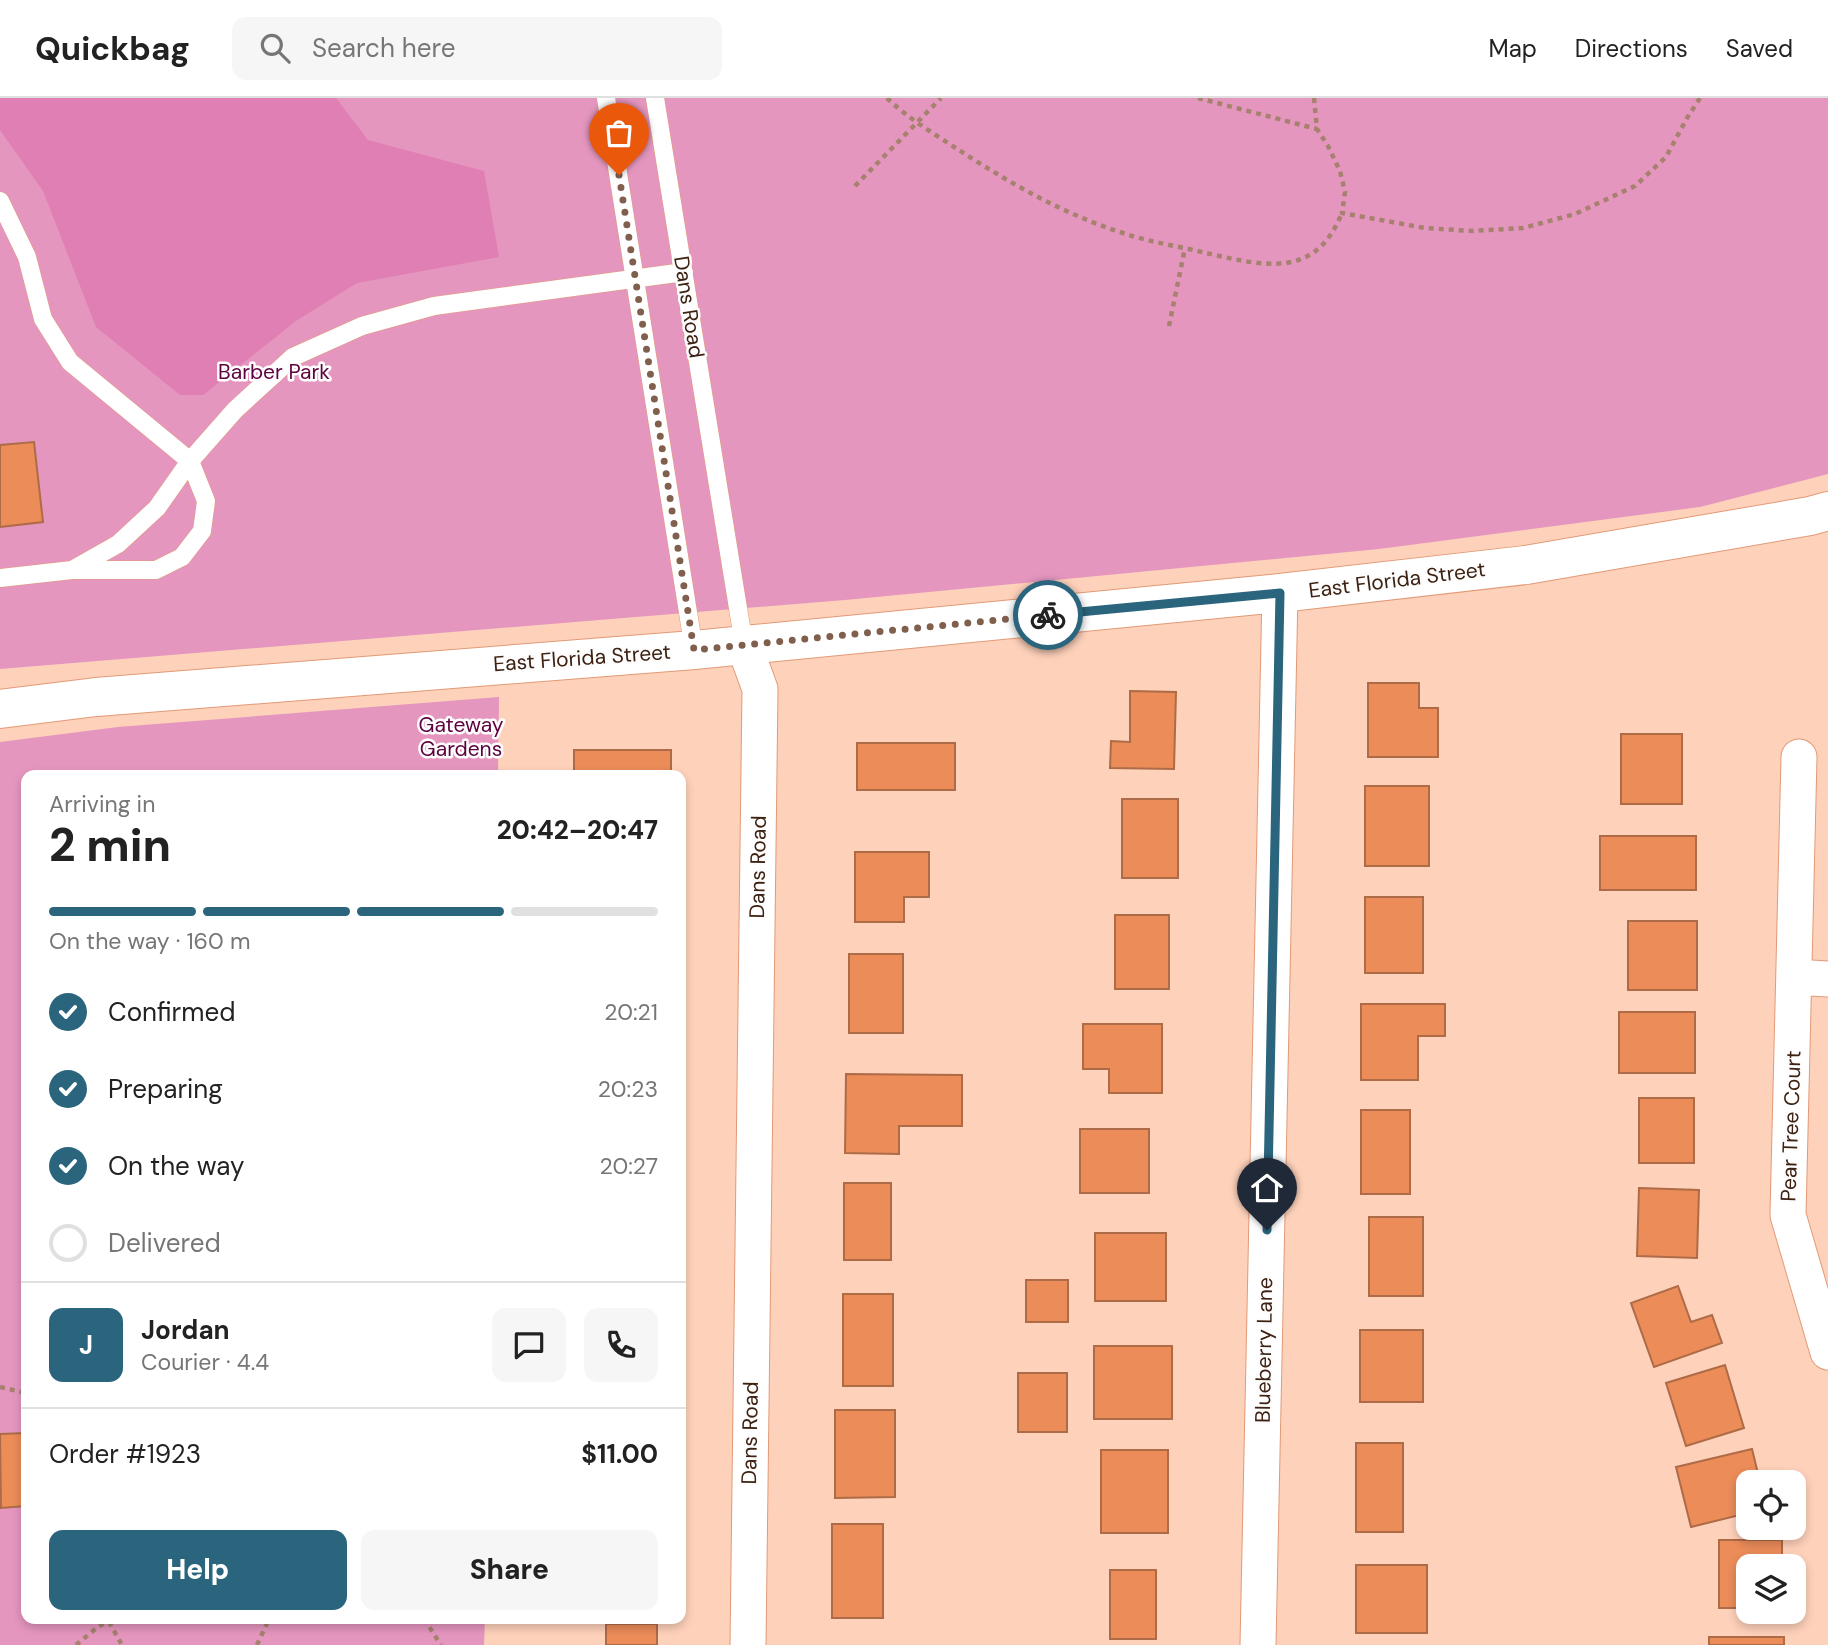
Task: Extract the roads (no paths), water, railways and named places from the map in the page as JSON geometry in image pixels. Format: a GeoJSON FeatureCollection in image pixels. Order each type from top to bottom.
{"type":"FeatureCollection","features":[{"type":"Feature","properties":{"kind":"main road","name":"East Florida Street"},"geometry":{"type":"LineString","coordinates":[[0,709],[96,696],[694,650],[1280,593],[1526,565],[1828,511]]}},
{"type":"Feature","properties":{"kind":"street","name":"Blueberry Lane"},"geometry":{"type":"LineString","coordinates":[[1258,1645],[1280,593]]}},
{"type":"Feature","properties":{"kind":"street","name":"Dans Road"},"geometry":{"type":"LineString","coordinates":[[744,645],[760,689],[748,1645]]}},
{"type":"Feature","properties":{"kind":"street","name":"Pear Tree Court"},"geometry":{"type":"LineString","coordinates":[[1799,757],[1812,978],[1788,1215],[1828,1352]]}},
{"type":"Feature","properties":{"kind":"lane"},"geometry":{"type":"LineString","coordinates":[[606,98],[694,650]]}},
{"type":"Feature","properties":{"kind":"lane","name":"Dans Road"},"geometry":{"type":"LineString","coordinates":[[655,98],[744,645]]}},
{"type":"Feature","properties":{"kind":"lane"},"geometry":{"type":"LineString","coordinates":[[0,201],[27,257],[43,319],[70,362],[190,461],[206,500],[202,531],[182,557],[156,570],[72,570],[0,578]]}},
{"type":"Feature","properties":{"kind":"lane"},"geometry":{"type":"LineString","coordinates":[[72,570],[118,544],[156,508],[190,461],[235,410],[293,358],[362,326],[434,306],[684,272]]}},
{"type":"Feature","properties":{"kind":"park label","name":"Barber Park"},"geometry":{"type":"Point","coordinates":[274,372]}},
{"type":"Feature","properties":{"kind":"park label","name":"Gateway Gardens"},"geometry":{"type":"Point","coordinates":[461,737]}}]}
